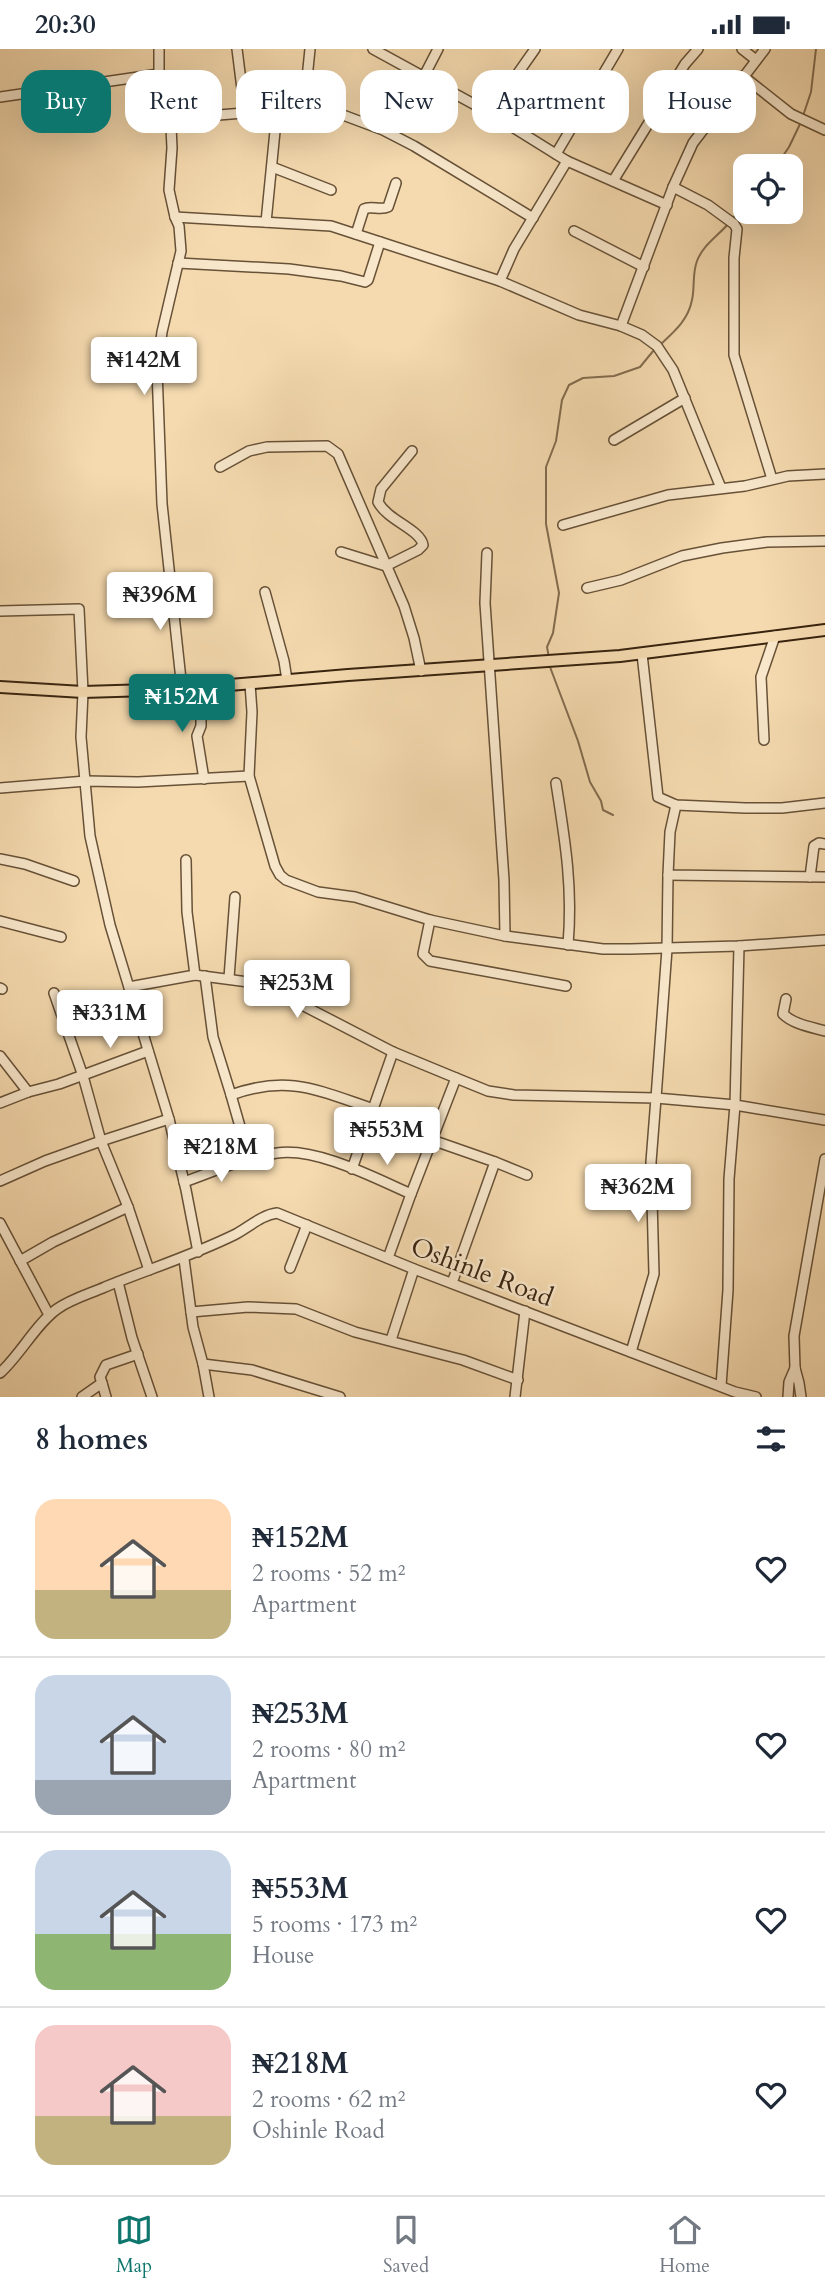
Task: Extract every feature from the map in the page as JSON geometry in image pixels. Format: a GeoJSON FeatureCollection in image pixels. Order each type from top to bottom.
{"type":"FeatureCollection","features":[{"type":"Feature","properties":{"kind":"main road"},"geometry":{"type":"LineString","coordinates":[[0,687],[83,692],[182,689],[642,654],[825,629]]}},
{"type":"Feature","properties":{"kind":"street"},"geometry":{"type":"LineString","coordinates":[[159,49],[159,70]]}},
{"type":"Feature","properties":{"kind":"street"},"geometry":{"type":"LineString","coordinates":[[237,49],[240,70]]}},
{"type":"Feature","properties":{"kind":"street"},"geometry":{"type":"LineString","coordinates":[[308,70],[310,49]]}},
{"type":"Feature","properties":{"kind":"street"},"geometry":{"type":"LineString","coordinates":[[373,49],[413,70]]}},
{"type":"Feature","properties":{"kind":"street"},"geometry":{"type":"LineString","coordinates":[[427,70],[438,49]]}},
{"type":"Feature","properties":{"kind":"street"},"geometry":{"type":"LineString","coordinates":[[520,70],[535,49]]}},
{"type":"Feature","properties":{"kind":"street"},"geometry":{"type":"LineString","coordinates":[[556,154],[618,49]]}},
{"type":"Feature","properties":{"kind":"street"},"geometry":{"type":"LineString","coordinates":[[613,181],[685,64],[698,49]]}},
{"type":"Feature","properties":{"kind":"street"},"geometry":{"type":"LineString","coordinates":[[741,49],[756,60]]}},
{"type":"Feature","properties":{"kind":"street"},"geometry":{"type":"LineString","coordinates":[[748,70],[765,49]]}},
{"type":"Feature","properties":{"kind":"street"},"geometry":{"type":"LineString","coordinates":[[0,97],[125,79]]}},
{"type":"Feature","properties":{"kind":"street"},"geometry":{"type":"LineString","coordinates":[[756,86],[791,114],[825,129]]}},
{"type":"Feature","properties":{"kind":"street"},"geometry":{"type":"LineString","coordinates":[[346,116],[383,130],[533,218]]}},
{"type":"Feature","properties":{"kind":"street"},"geometry":{"type":"LineString","coordinates":[[170,133],[169,190],[180,236],[178,263],[162,332],[157,370],[162,504],[182,689]]}},
{"type":"Feature","properties":{"kind":"street"},"geometry":{"type":"LineString","coordinates":[[266,222],[275,133]]}},
{"type":"Feature","properties":{"kind":"street"},"geometry":{"type":"LineString","coordinates":[[522,133],[567,161],[667,205]]}},
{"type":"Feature","properties":{"kind":"street"},"geometry":{"type":"LineString","coordinates":[[621,326],[673,187],[693,143],[700,133]]}},
{"type":"Feature","properties":{"kind":"street"},"geometry":{"type":"LineString","coordinates":[[500,281],[514,249],[567,161]]}},
{"type":"Feature","properties":{"kind":"street"},"geometry":{"type":"LineString","coordinates":[[272,167],[331,190]]}},
{"type":"Feature","properties":{"kind":"street"},"geometry":{"type":"LineString","coordinates":[[356,234],[364,209],[388,207],[396,183]]}},
{"type":"Feature","properties":{"kind":"street"},"geometry":{"type":"LineString","coordinates":[[673,187],[708,205],[731,222],[737,231],[734,258],[734,355],[772,479]]}},
{"type":"Feature","properties":{"kind":"street"},"geometry":{"type":"LineString","coordinates":[[175,217],[331,226],[500,281],[579,315],[621,326],[642,335],[666,357],[721,488]]}},
{"type":"Feature","properties":{"kind":"street"},"geometry":{"type":"LineString","coordinates":[[574,231],[643,267]]}},
{"type":"Feature","properties":{"kind":"street"},"geometry":{"type":"LineString","coordinates":[[178,263],[289,269],[365,282],[368,280],[380,242]]}},
{"type":"Feature","properties":{"kind":"street"},"geometry":{"type":"LineString","coordinates":[[614,440],[685,398]]}},
{"type":"Feature","properties":{"kind":"street"},"geometry":{"type":"LineString","coordinates":[[220,467],[248,451],[267,447],[327,446],[338,454],[404,606],[421,671]]}},
{"type":"Feature","properties":{"kind":"street"},"geometry":{"type":"LineString","coordinates":[[341,552],[386,566],[423,545],[418,535],[385,514],[378,502],[381,489],[412,451]]}},
{"type":"Feature","properties":{"kind":"street"},"geometry":{"type":"LineString","coordinates":[[564,525],[668,495],[825,474]]}},
{"type":"Feature","properties":{"kind":"street"},"geometry":{"type":"LineString","coordinates":[[362,510],[378,502]]}},
{"type":"Feature","properties":{"kind":"street"},"geometry":{"type":"LineString","coordinates":[[587,588],[606,585],[682,556],[722,548],[767,542],[825,541]]}},
{"type":"Feature","properties":{"kind":"street"},"geometry":{"type":"LineString","coordinates":[[487,553],[485,603],[504,880],[505,936]]}},
{"type":"Feature","properties":{"kind":"street"},"geometry":{"type":"LineString","coordinates":[[265,592],[287,680]]}},
{"type":"Feature","properties":{"kind":"street"},"geometry":{"type":"LineString","coordinates":[[0,611],[79,609],[83,692],[81,729],[90,836],[110,925],[169,1119],[198,1252]]}},
{"type":"Feature","properties":{"kind":"street"},"geometry":{"type":"LineString","coordinates":[[765,740],[761,677],[775,636]]}},
{"type":"Feature","properties":{"kind":"street"},"geometry":{"type":"LineString","coordinates":[[642,654],[656,793],[661,799],[676,805],[745,809],[825,803]]}},
{"type":"Feature","properties":{"kind":"street"},"geometry":{"type":"LineString","coordinates":[[250,684],[252,712],[249,776],[267,843],[280,875],[300,887],[355,897],[430,920],[505,936],[603,949],[667,949],[825,940]]}},
{"type":"Feature","properties":{"kind":"street"},"geometry":{"type":"LineString","coordinates":[[201,687],[201,726],[197,736],[204,779]]}},
{"type":"Feature","properties":{"kind":"street"},"geometry":{"type":"LineString","coordinates":[[0,787],[86,781],[138,782],[249,776]]}},
{"type":"Feature","properties":{"kind":"street"},"geometry":{"type":"LineString","coordinates":[[556,783],[569,867],[571,914],[568,945]]}},
{"type":"Feature","properties":{"kind":"street"},"geometry":{"type":"LineString","coordinates":[[631,1352],[654,1274],[651,1162],[667,949],[670,832],[676,805]]}},
{"type":"Feature","properties":{"kind":"street"},"geometry":{"type":"LineString","coordinates":[[810,877],[814,846],[818,843],[825,844]]}},
{"type":"Feature","properties":{"kind":"street"},"geometry":{"type":"LineString","coordinates":[[0,859],[25,864],[74,881]]}},
{"type":"Feature","properties":{"kind":"street"},"geometry":{"type":"LineString","coordinates":[[186,860],[187,912],[200,976],[213,1037],[249,1159]]}},
{"type":"Feature","properties":{"kind":"street"},"geometry":{"type":"LineString","coordinates":[[668,875],[825,877]]}},
{"type":"Feature","properties":{"kind":"street"},"geometry":{"type":"LineString","coordinates":[[229,978],[235,897]]}},
{"type":"Feature","properties":{"kind":"street"},"geometry":{"type":"LineString","coordinates":[[430,920],[423,954],[430,961],[566,986]]}},
{"type":"Feature","properties":{"kind":"street"},"geometry":{"type":"LineString","coordinates":[[0,921],[61,937]]}},
{"type":"Feature","properties":{"kind":"street"},"geometry":{"type":"LineString","coordinates":[[721,1386],[728,1290],[729,1179],[735,1105],[738,946]]}},
{"type":"Feature","properties":{"kind":"street"},"geometry":{"type":"LineString","coordinates":[[129,987],[200,976],[256,983],[394,1052],[488,1091],[514,1095],[656,1098],[735,1105],[825,1120]]}},
{"type":"Feature","properties":{"kind":"street"},"geometry":{"type":"LineString","coordinates":[[54,993],[83,1076],[101,1141],[128,1207],[149,1270]]}},
{"type":"Feature","properties":{"kind":"street"},"geometry":{"type":"LineString","coordinates":[[786,999],[783,1014],[786,1017],[825,1031]]}},
{"type":"Feature","properties":{"kind":"street"},"geometry":{"type":"LineString","coordinates":[[0,1103],[148,1051]]}},
{"type":"Feature","properties":{"kind":"street"},"geometry":{"type":"LineString","coordinates":[[352,1169],[394,1052]]}},
{"type":"Feature","properties":{"kind":"street"},"geometry":{"type":"LineString","coordinates":[[0,1056],[28,1092]]}},
{"type":"Feature","properties":{"kind":"street"},"geometry":{"type":"LineString","coordinates":[[388,1258],[456,1078]]}},
{"type":"Feature","properties":{"kind":"street"},"geometry":{"type":"LineString","coordinates":[[231,1095],[271,1085],[301,1086],[373,1109]]}},
{"type":"Feature","properties":{"kind":"street"},"geometry":{"type":"LineString","coordinates":[[0,1181],[44,1161],[169,1119]]}},
{"type":"Feature","properties":{"kind":"street"},"geometry":{"type":"LineString","coordinates":[[432,1140],[527,1175]]}},
{"type":"Feature","properties":{"kind":"street"},"geometry":{"type":"LineString","coordinates":[[184,1181],[279,1152],[306,1154],[411,1193]]}},
{"type":"Feature","properties":{"kind":"street"},"geometry":{"type":"LineString","coordinates":[[801,1397],[795,1368],[794,1336],[825,1159]]}},
{"type":"Feature","properties":{"kind":"street"},"geometry":{"type":"LineString","coordinates":[[452,1283],[495,1162]]}},
{"type":"Feature","properties":{"kind":"street"},"geometry":{"type":"LineString","coordinates":[[20,1261],[53,1242],[128,1207]]}},
{"type":"Feature","properties":{"kind":"street","name":"Oshinle Road"},"geometry":{"type":"LineString","coordinates":[[49,1315],[61,1306],[118,1282],[184,1259],[272,1214],[281,1215],[414,1269],[721,1386],[734,1394],[756,1397]]}},
{"type":"Feature","properties":{"kind":"street"},"geometry":{"type":"LineString","coordinates":[[0,1223],[49,1315],[12,1363],[0,1373]]}},
{"type":"Feature","properties":{"kind":"street"},"geometry":{"type":"LineString","coordinates":[[290,1268],[307,1226]]}},
{"type":"Feature","properties":{"kind":"street"},"geometry":{"type":"LineString","coordinates":[[184,1259],[191,1312],[209,1397]]}},
{"type":"Feature","properties":{"kind":"street"},"geometry":{"type":"LineString","coordinates":[[391,1340],[414,1269]]}},
{"type":"Feature","properties":{"kind":"street"},"geometry":{"type":"LineString","coordinates":[[118,1282],[152,1397]]}},
{"type":"Feature","properties":{"kind":"street"},"geometry":{"type":"LineString","coordinates":[[191,1312],[248,1307],[296,1309],[355,1332],[463,1360],[518,1380]]}},
{"type":"Feature","properties":{"kind":"street"},"geometry":{"type":"LineString","coordinates":[[515,1397],[525,1311]]}},
{"type":"Feature","properties":{"kind":"street"},"geometry":{"type":"LineString","coordinates":[[106,1397],[100,1377],[106,1365],[138,1355]]}},
{"type":"Feature","properties":{"kind":"street"},"geometry":{"type":"LineString","coordinates":[[203,1364],[252,1370],[340,1397]]}},
{"type":"Feature","properties":{"kind":"street"},"geometry":{"type":"LineString","coordinates":[[788,1397],[789,1382],[795,1368]]}},
{"type":"Feature","properties":{"kind":"street"},"geometry":{"type":"LineString","coordinates":[[82,1397],[102,1383]]}},
{"type":"Feature","properties":{"kind":"waterway"},"geometry":{"type":"LineString","coordinates":[[803,116],[811,92],[816,49]]}},
{"type":"Feature","properties":{"kind":"waterway"},"geometry":{"type":"LineString","coordinates":[[784,154],[801,122]]}},
{"type":"Feature","properties":{"kind":"waterway"},"geometry":{"type":"LineString","coordinates":[[661,344],[680,325],[690,307],[695,266],[700,255],[729,223]]}},
{"type":"Feature","properties":{"kind":"waterway"},"geometry":{"type":"LineString","coordinates":[[549,658],[547,647],[553,633],[559,593],[546,524],[546,467],[556,441],[562,400],[569,385],[583,378],[614,376],[640,367],[654,350]]}},
{"type":"Feature","properties":{"kind":"waterway"},"geometry":{"type":"LineString","coordinates":[[550,667],[578,741],[590,782],[603,810],[613,815]]}}]}
